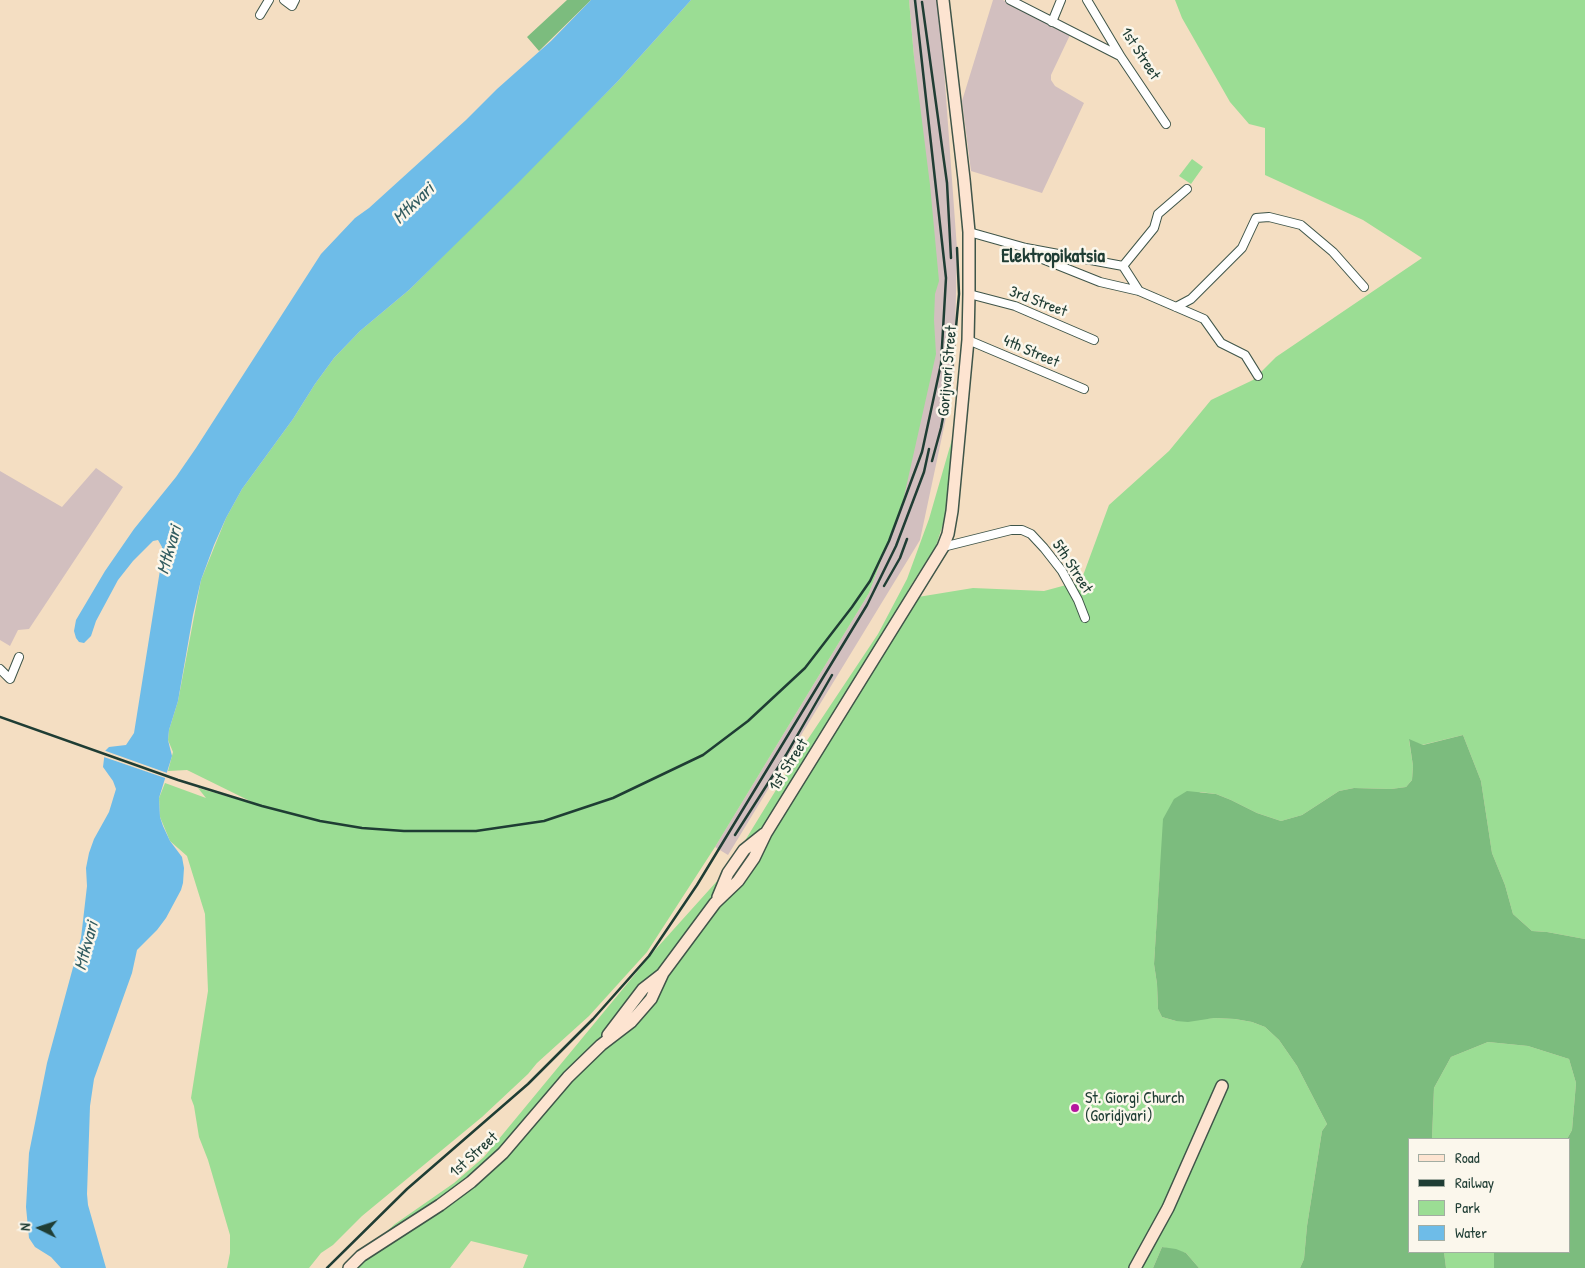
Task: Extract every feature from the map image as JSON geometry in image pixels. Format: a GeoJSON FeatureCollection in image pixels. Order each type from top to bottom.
{"type":"FeatureCollection","features":[{"type":"Feature","properties":{"kind":"main road","name":"Gorijvari Street"},"geometry":{"type":"LineString","coordinates":[[839,714],[943,547],[948,534],[952,511],[968,340],[969,232],[943,0]]}},
{"type":"Feature","properties":{"kind":"main road","name":"1st Street"},"geometry":{"type":"LineString","coordinates":[[349,1268],[361,1256],[440,1205],[471,1182],[503,1153],[568,1077],[601,1045],[643,989],[663,974],[715,903],[738,881],[754,858],[766,833],[839,714]]}},
{"type":"Feature","properties":{"kind":"main road"},"geometry":{"type":"LineString","coordinates":[[1134,1268],[1168,1208],[1222,1086]]}},
{"type":"Feature","properties":{"kind":"street"},"geometry":{"type":"LineString","coordinates":[[260,15],[269,0]]}},
{"type":"Feature","properties":{"kind":"street"},"geometry":{"type":"LineString","coordinates":[[284,0],[292,6],[295,0]]}},
{"type":"Feature","properties":{"kind":"street"},"geometry":{"type":"LineString","coordinates":[[1010,0],[1121,57]]}},
{"type":"Feature","properties":{"kind":"street"},"geometry":{"type":"LineString","coordinates":[[1052,22],[1061,0]]}},
{"type":"Feature","properties":{"kind":"street","name":"1st Street"},"geometry":{"type":"LineString","coordinates":[[1087,0],[1121,57],[1166,124]]}},
{"type":"Feature","properties":{"kind":"street"},"geometry":{"type":"LineString","coordinates":[[1123,266],[1154,228],[1158,214],[1187,189]]}},
{"type":"Feature","properties":{"kind":"street"},"geometry":{"type":"LineString","coordinates":[[1176,307],[1191,299],[1242,248],[1256,218],[1269,217],[1302,225],[1333,252],[1364,287]]}},
{"type":"Feature","properties":{"kind":"street"},"geometry":{"type":"LineString","coordinates":[[969,232],[1026,248],[1123,266],[1139,291]]}},
{"type":"Feature","properties":{"kind":"street"},"geometry":{"type":"LineString","coordinates":[[1026,248],[1040,258],[1100,282],[1139,291],[1204,319],[1221,344],[1245,355],[1258,376]]}},
{"type":"Feature","properties":{"kind":"street","name":"3rd Street"},"geometry":{"type":"LineString","coordinates":[[969,294],[1016,306],[1094,340]]}},
{"type":"Feature","properties":{"kind":"street","name":"4th Street"},"geometry":{"type":"LineString","coordinates":[[968,340],[1084,389]]}},
{"type":"Feature","properties":{"kind":"street","name":"5th Street"},"geometry":{"type":"LineString","coordinates":[[943,547],[1011,530],[1022,530],[1031,534],[1062,572],[1078,600],[1085,618]]}},
{"type":"Feature","properties":{"kind":"street"},"geometry":{"type":"LineString","coordinates":[[0,669],[10,679],[19,657]]}},
{"type":"Feature","properties":{"kind":"shaded area"},"geometry":{"type":"Polygon","coordinates":[[[909,0],[939,0],[957,249],[954,380],[920,540],[728,855],[715,847],[869,593],[903,502],[928,219],[909,0]]]}},
{"type":"Feature","properties":{"kind":"shaded area"},"geometry":{"type":"Polygon","coordinates":[[[993,0],[1003,0],[1070,35],[1051,75],[1051,80],[1055,86],[1084,103],[1042,193],[971,171],[962,101],[993,0]]]}},
{"type":"Feature","properties":{"kind":"shaded area"},"geometry":{"type":"Polygon","coordinates":[[[96,468],[123,487],[29,629],[18,630],[10,646],[0,640],[0,471],[62,507],[96,468]]]}},
{"type":"Feature","properties":{"kind":"green space"},"geometry":{"type":"Polygon","coordinates":[[[567,0],[591,0],[539,51],[527,37],[567,0]]]}},
{"type":"Feature","properties":{"kind":"green space"},"geometry":{"type":"Polygon","coordinates":[[[691,0],[909,0],[939,281],[935,294],[936,354],[903,501],[869,593],[715,847],[647,952],[589,1016],[537,1063],[528,1074],[482,1117],[362,1216],[333,1245],[321,1253],[309,1268],[227,1268],[230,1253],[230,1235],[208,1160],[199,1137],[191,1098],[208,991],[205,914],[187,856],[170,841],[160,817],[159,798],[165,783],[206,798],[198,788],[258,805],[187,770],[168,771],[173,752],[168,740],[169,730],[178,701],[201,580],[226,518],[242,489],[293,419],[334,358],[360,331],[409,290],[618,81],[691,0]]]}},
{"type":"Feature","properties":{"kind":"green space"},"geometry":{"type":"Polygon","coordinates":[[[1175,0],[1585,0],[1585,939],[1532,931],[1513,914],[1505,885],[1492,853],[1481,781],[1463,735],[1422,745],[1409,740],[1413,766],[1412,780],[1406,787],[1391,789],[1354,788],[1339,791],[1302,815],[1281,821],[1257,813],[1216,794],[1200,792],[1160,869],[1154,964],[1158,1009],[1162,1017],[1176,1021],[1214,1018],[1235,1019],[1265,1027],[1279,1040],[1297,1066],[1327,1124],[1322,1131],[1307,1226],[1304,1259],[1300,1268],[1199,1268],[1186,1253],[1162,1247],[1153,1268],[523,1268],[528,1255],[471,1241],[450,1268],[346,1268],[395,1224],[454,1183],[484,1157],[655,950],[727,870],[798,754],[878,634],[907,579],[929,519],[955,429],[948,506],[944,521],[936,546],[908,590],[918,597],[973,588],[1044,591],[1081,581],[1109,505],[1169,451],[1211,400],[1253,380],[1276,357],[1422,258],[1363,220],[1265,175],[1265,128],[1249,124],[1230,102],[1182,18],[1175,0]]]}},
{"type":"Feature","properties":{"kind":"green space"},"geometry":{"type":"Polygon","coordinates":[[[1192,159],[1203,167],[1191,184],[1179,176],[1192,159]]]}},
{"type":"Feature","properties":{"kind":"green space"},"geometry":{"type":"Polygon","coordinates":[[[1463,735],[1481,781],[1492,853],[1505,885],[1513,914],[1532,931],[1585,939],[1585,1268],[1494,1268],[1494,1253],[1570,1253],[1570,1138],[1568,1138],[1572,1130],[1576,1083],[1569,1059],[1528,1046],[1488,1042],[1451,1057],[1434,1088],[1432,1138],[1408,1138],[1408,1253],[1444,1253],[1446,1268],[1300,1268],[1304,1259],[1307,1226],[1322,1131],[1327,1124],[1297,1066],[1279,1040],[1265,1027],[1235,1019],[1214,1018],[1188,1022],[1176,1021],[1162,1017],[1158,1009],[1154,964],[1163,819],[1174,799],[1187,791],[1216,794],[1257,813],[1281,821],[1302,815],[1339,791],[1354,788],[1391,789],[1406,787],[1412,780],[1413,766],[1409,739],[1423,745],[1463,735]]]}},
{"type":"Feature","properties":{"kind":"green space"},"geometry":{"type":"Polygon","coordinates":[[[1488,1042],[1528,1046],[1569,1059],[1576,1083],[1572,1130],[1568,1138],[1432,1138],[1434,1088],[1451,1057],[1488,1042]]]}},
{"type":"Feature","properties":{"kind":"green space"},"geometry":{"type":"Polygon","coordinates":[[[1162,1247],[1186,1253],[1199,1268],[1153,1268],[1162,1247]]]}},
{"type":"Feature","properties":{"kind":"green space"},"geometry":{"type":"Polygon","coordinates":[[[1444,1253],[1529,1253],[1530,1268],[1446,1268],[1444,1253]]]}},
{"type":"Feature","properties":{"kind":"water","name":"Mtkvari"},"geometry":{"type":"Polygon","coordinates":[[[591,0],[691,0],[618,81],[518,183],[409,290],[360,331],[334,358],[293,419],[242,489],[214,545],[201,580],[193,615],[178,701],[169,730],[168,740],[172,756],[159,798],[160,817],[163,826],[170,841],[182,857],[184,868],[183,883],[166,918],[137,950],[132,973],[94,1079],[90,1106],[87,1194],[88,1205],[106,1268],[61,1268],[51,1257],[35,1247],[29,1238],[26,1207],[29,1153],[47,1063],[81,938],[87,886],[86,868],[89,853],[94,839],[109,812],[116,789],[103,767],[105,751],[109,747],[126,745],[134,733],[160,570],[162,547],[158,540],[153,541],[133,561],[118,580],[96,621],[91,636],[84,643],[79,642],[76,638],[74,631],[76,620],[105,571],[134,529],[176,477],[196,448],[321,254],[355,218],[369,208],[466,120],[497,89],[551,41],[591,0]]]}},
{"type":"Feature","properties":{"kind":"pier"},"geometry":{"type":"Polygon","coordinates":[[[103,750],[170,774],[168,779],[101,756],[103,750]]]}},
{"type":"Feature","properties":{"kind":"railway"},"geometry":{"type":"LineString","coordinates":[[0,717],[178,780],[262,806],[320,821],[362,828],[404,831],[476,831],[544,821],[613,798],[703,755],[748,721],[805,668],[870,581],[889,541],[922,452],[941,364],[946,278],[915,0]]}},
{"type":"Feature","properties":{"kind":"railway"},"geometry":{"type":"LineString","coordinates":[[922,2],[947,183],[951,258]]}},
{"type":"Feature","properties":{"kind":"railway"},"geometry":{"type":"LineString","coordinates":[[932,461],[941,428],[952,371],[959,294],[957,248]]}},
{"type":"Feature","properties":{"kind":"railway"},"geometry":{"type":"LineString","coordinates":[[327,1268],[407,1189],[528,1084],[593,1019],[649,956],[697,885],[867,605],[896,546],[924,472],[929,449]]}},
{"type":"Feature","properties":{"kind":"railway"},"geometry":{"type":"LineString","coordinates":[[884,586],[900,558],[907,539]]}},
{"type":"Feature","properties":{"kind":"railway"},"geometry":{"type":"LineString","coordinates":[[735,835],[786,755],[832,675]]}},
{"type":"Feature","properties":{"kind":"place","name":"St. Giorgi Church (Goridjvari)"},"geometry":{"type":"Point","coordinates":[1075,1108]}},
{"type":"Feature","properties":{"kind":"district","name":"Elektropikatsia"},"geometry":{"type":"Point","coordinates":[1053,257]}}]}
